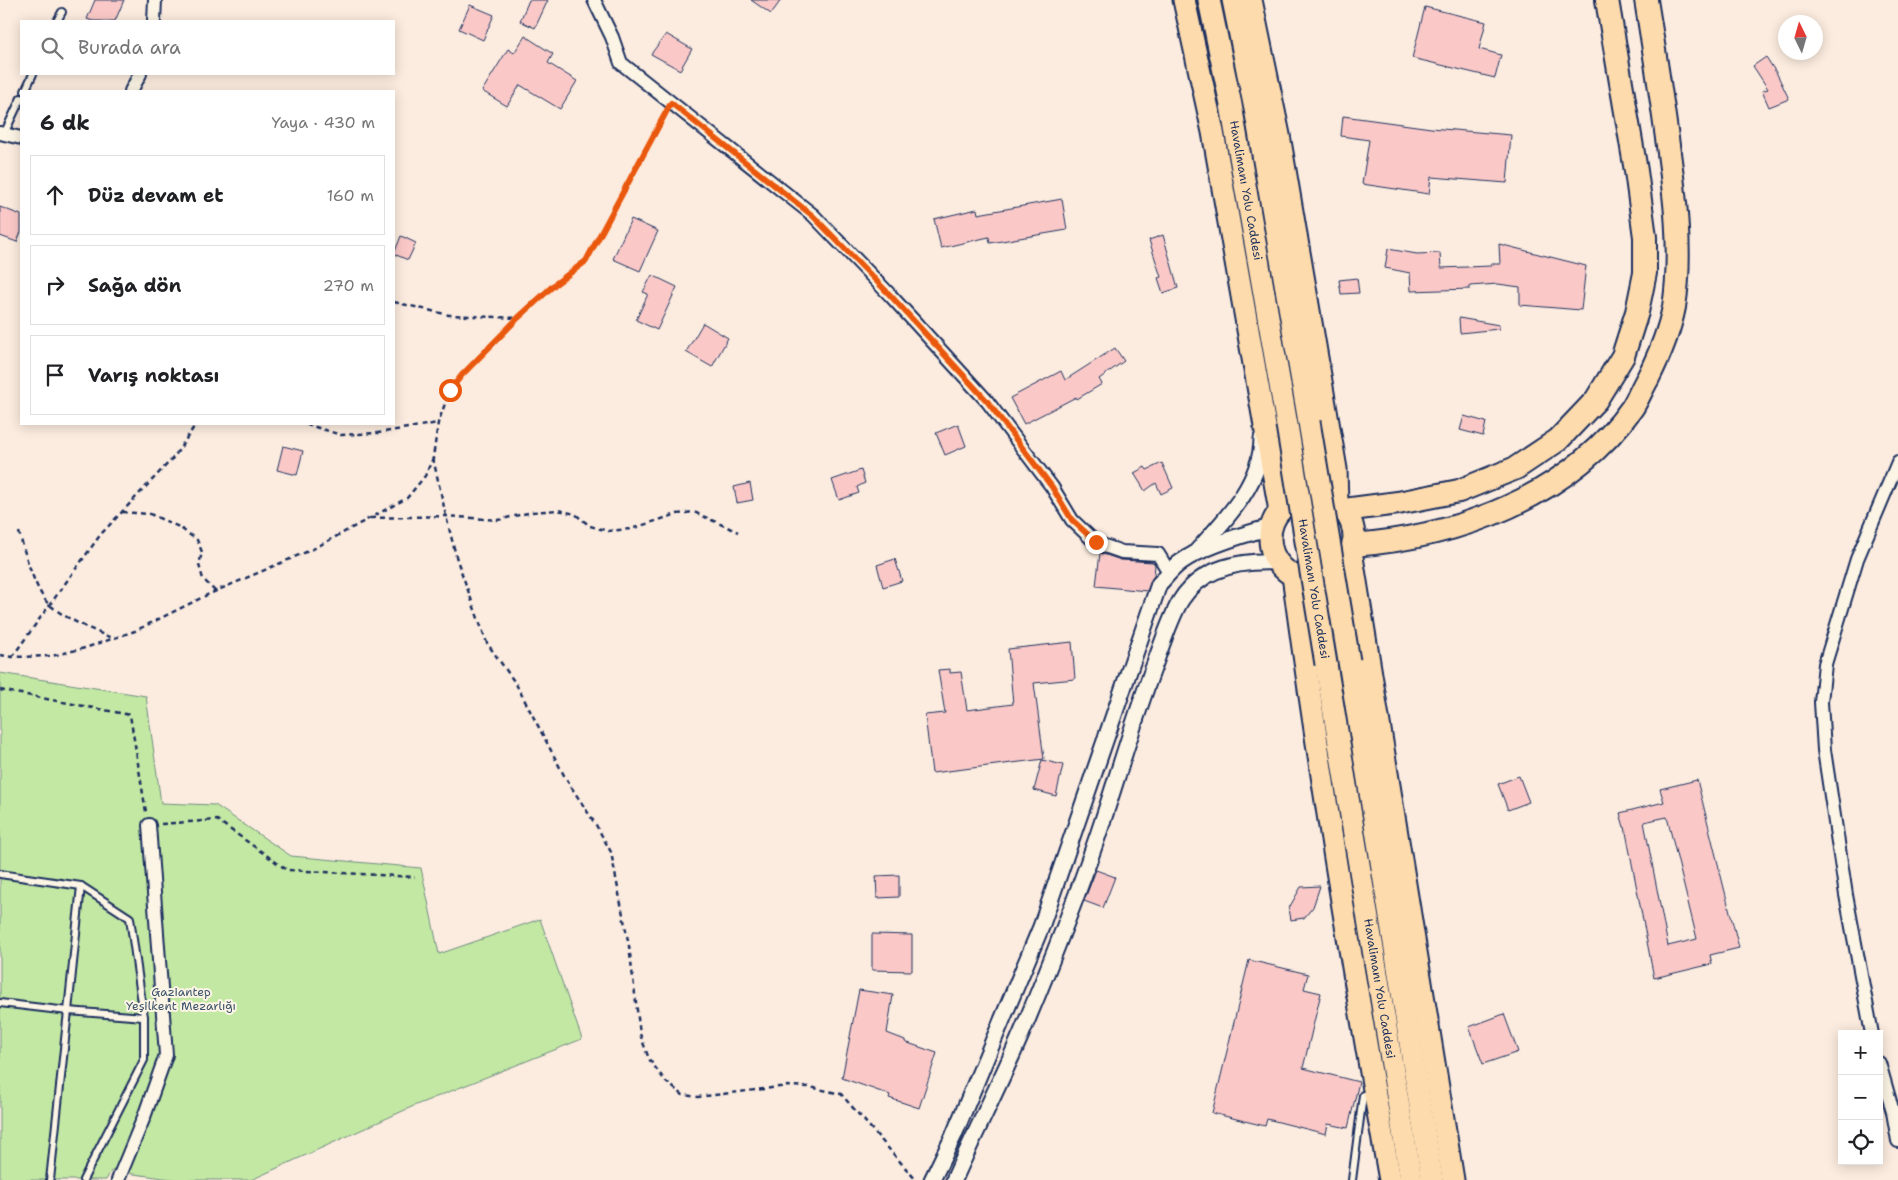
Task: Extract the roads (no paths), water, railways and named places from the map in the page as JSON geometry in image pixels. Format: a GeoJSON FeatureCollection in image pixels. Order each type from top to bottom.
{"type":"FeatureCollection","features":[{"type":"Feature","properties":{"kind":"highway"},"geometry":{"type":"LineString","coordinates":[[1184,0],[1213,132],[1262,421],[1276,519],[1270,545],[1286,569],[1311,709],[1346,933],[1390,1180]]}},
{"type":"Feature","properties":{"kind":"highway","name":"Havalimanı Yolu Caddesi"},"geometry":{"type":"LineString","coordinates":[[1209,0],[1235,124],[1287,425],[1411,1180]]}},
{"type":"Feature","properties":{"kind":"highway","name":"Havalimanı Yolu Caddesi"},"geometry":{"type":"LineString","coordinates":[[1233,0],[1256,114],[1309,422],[1432,1180]]}},
{"type":"Feature","properties":{"kind":"highway"},"geometry":{"type":"LineString","coordinates":[[1251,0],[1279,135],[1341,507],[1352,526],[1352,548],[1453,1180]]}},
{"type":"Feature","properties":{"kind":"highway"},"geometry":{"type":"LineString","coordinates":[[1276,519],[1294,500],[1312,496],[1330,500],[1341,507],[1398,503],[1459,491],[1516,468],[1558,440],[1596,400],[1622,356],[1637,312],[1645,273],[1645,237],[1636,171],[1606,0]]}},
{"type":"Feature","properties":{"kind":"highway"},"geometry":{"type":"LineString","coordinates":[[1352,548],[1406,539],[1463,525],[1526,500],[1569,473],[1583,461],[1604,442],[1632,407],[1662,351],[1674,308],[1678,264],[1675,203],[1647,0]]}},
{"type":"Feature","properties":{"kind":"highway"},"geometry":{"type":"LineString","coordinates":[[1286,569],[1312,579],[1330,575],[1345,563],[1352,548]]}},
{"type":"Feature","properties":{"kind":"street"},"geometry":{"type":"LineString","coordinates":[[154,20],[155,0]]}},
{"type":"Feature","properties":{"kind":"street"},"geometry":{"type":"LineString","coordinates":[[594,0],[612,37],[621,63],[820,222],[987,401],[1052,487],[1072,520],[1096,542],[1122,552],[1158,554],[1169,572]]}},
{"type":"Feature","properties":{"kind":"street"},"geometry":{"type":"LineString","coordinates":[[132,90],[139,75]]}},
{"type":"Feature","properties":{"kind":"street"},"geometry":{"type":"LineString","coordinates":[[2,134],[20,138]]}},
{"type":"Feature","properties":{"kind":"street"},"geometry":{"type":"LineString","coordinates":[[1194,555],[1230,514],[1245,493],[1262,448],[1262,421]]}},
{"type":"Feature","properties":{"kind":"street"},"geometry":{"type":"LineString","coordinates":[[1871,1030],[1846,895],[1824,750],[1821,702],[1825,664],[1857,559],[1898,462]]}},
{"type":"Feature","properties":{"kind":"street"},"geometry":{"type":"LineString","coordinates":[[932,1180],[1041,927],[1159,584],[1180,562],[1276,519]]}},
{"type":"Feature","properties":{"kind":"street"},"geometry":{"type":"LineString","coordinates":[[954,1180],[1024,1026],[1070,911],[1098,835],[1133,722],[1181,600],[1200,579],[1219,569],[1243,562],[1286,569]]}},
{"type":"Feature","properties":{"kind":"street"},"geometry":{"type":"LineString","coordinates":[[118,1180],[144,1117],[166,1055],[149,825]]}},
{"type":"Feature","properties":{"kind":"street"},"geometry":{"type":"LineString","coordinates":[[1882,1075],[1893,1112],[1898,1141]]}},
{"type":"Feature","properties":{"kind":"lane"},"geometry":{"type":"LineString","coordinates":[[58,20],[62,12]]}},
{"type":"Feature","properties":{"kind":"lane"},"geometry":{"type":"LineString","coordinates":[[25,90],[32,75]]}},
{"type":"Feature","properties":{"kind":"lane"},"geometry":{"type":"LineString","coordinates":[[2,134],[20,100]]}},
{"type":"Feature","properties":{"kind":"lane"},"geometry":{"type":"LineString","coordinates":[[0,874],[81,886],[130,918],[144,1017],[144,1060],[83,1180]]}},
{"type":"Feature","properties":{"kind":"lane"},"geometry":{"type":"LineString","coordinates":[[50,1180],[81,886]]}},
{"type":"Feature","properties":{"kind":"lane"},"geometry":{"type":"LineString","coordinates":[[0,1003],[144,1017]]}},
{"type":"Feature","properties":{"kind":"lane"},"geometry":{"type":"LineString","coordinates":[[1352,1180],[1364,1095]]}},
{"type":"Feature","properties":{"kind":"park label","name":"Gaziantep Yeşilkent Mezarlığı"},"geometry":{"type":"Point","coordinates":[181,999]}}]}
